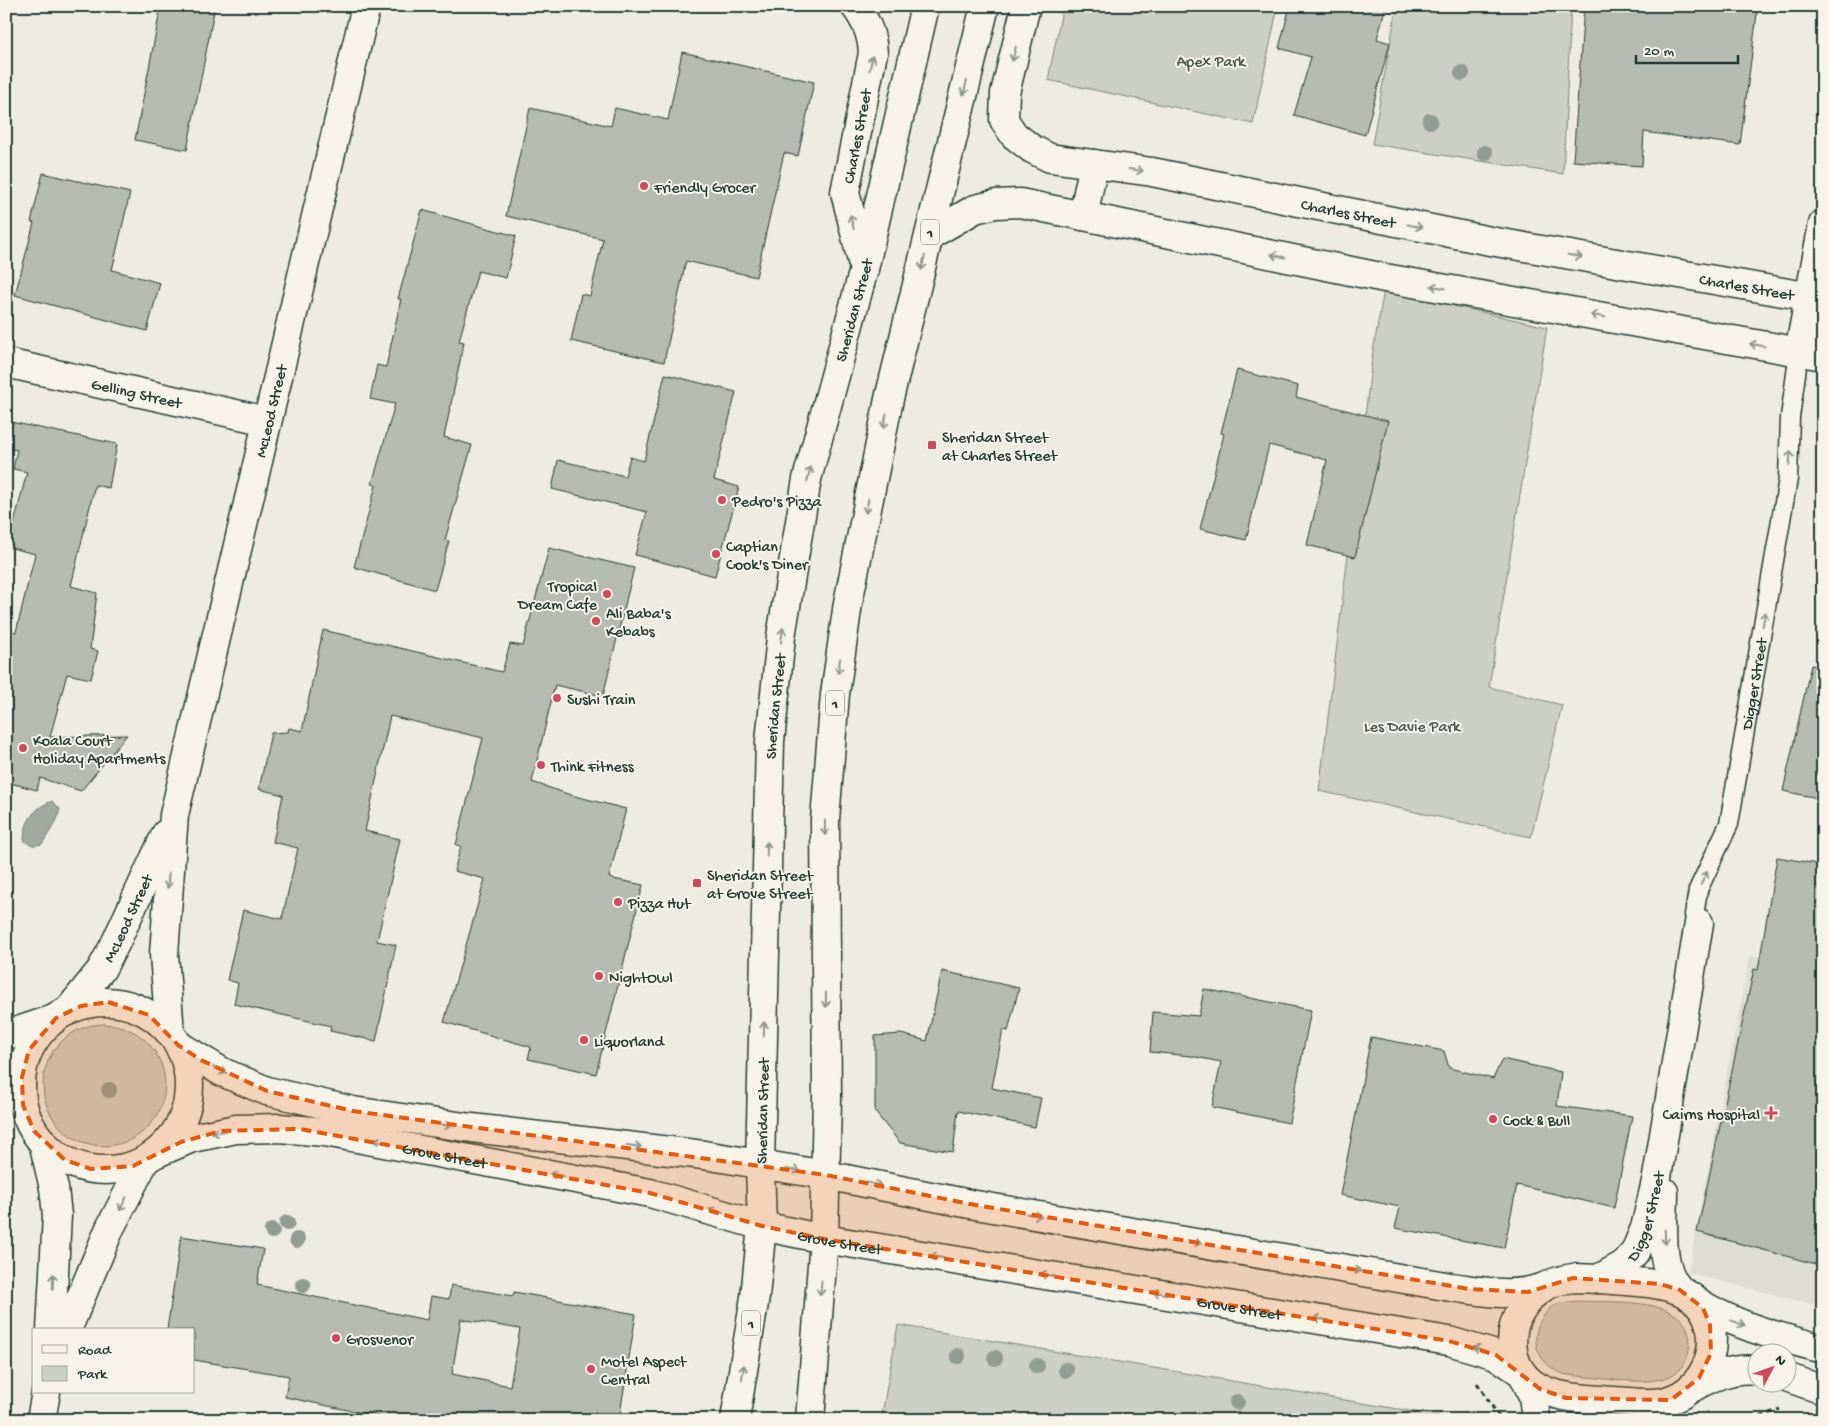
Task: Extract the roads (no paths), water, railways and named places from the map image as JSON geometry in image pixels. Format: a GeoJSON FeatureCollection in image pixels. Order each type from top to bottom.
{"type":"FeatureCollection","features":[{"type":"Feature","properties":{"kind":"main road","name":"McLeod Street"},"geometry":{"type":"LineString","coordinates":[[174,1039],[164,960],[174,815],[206,689],[267,422],[366,6]]}},
{"type":"Feature","properties":{"kind":"main road","name":"Charles Street"},"geometry":{"type":"LineString","coordinates":[[856,6],[866,20],[873,39],[873,53],[845,192],[864,269]]}},
{"type":"Feature","properties":{"kind":"main road","name":"Sheridan Street"},"geometry":{"type":"LineString","coordinates":[[735,1420],[755,1298],[762,1226],[760,1165],[770,741],[781,637],[807,479],[864,269],[925,6]]}},
{"type":"Feature","properties":{"kind":"main road","name":"1"},"geometry":{"type":"LineString","coordinates":[[810,1420],[824,1239],[826,1175],[825,820],[835,694],[848,603],[877,458],[985,6]]}},
{"type":"Feature","properties":{"kind":"main road","name":"Charles Street"},"geometry":{"type":"LineString","coordinates":[[1026,6],[1005,93],[1004,120],[1014,134],[1032,148],[1050,158],[1152,172],[1490,242],[1817,298]]}},
{"type":"Feature","properties":{"kind":"main road"},"geometry":{"type":"LineString","coordinates":[[1083,216],[1094,164]]}},
{"type":"Feature","properties":{"kind":"main road"},"geometry":{"type":"LineString","coordinates":[[930,235],[975,209],[996,204],[1020,203],[1385,278],[1811,354]]}},
{"type":"Feature","properties":{"kind":"main road","name":"Digger Street"},"geometry":{"type":"LineString","coordinates":[[1811,354],[1823,224]]}},
{"type":"Feature","properties":{"kind":"main road","name":"Gelling Street"},"geometry":{"type":"LineString","coordinates":[[6,363],[267,422]]}},
{"type":"Feature","properties":{"kind":"main road","name":"McLeod Street"},"geometry":{"type":"LineString","coordinates":[[62,1014],[100,970],[115,944],[174,815]]}},
{"type":"Feature","properties":{"kind":"main road","name":"Digger Street"},"geometry":{"type":"LineString","coordinates":[[1598,1279],[1625,1264],[1639,1244],[1655,1186],[1699,923]]}},
{"type":"Feature","properties":{"kind":"main road"},"geometry":{"type":"LineString","coordinates":[[6,1035],[94,1003],[123,1004],[148,1014],[174,1039],[188,1070],[189,1096],[186,1110],[176,1133],[151,1157],[110,1228],[68,1328]]}},
{"type":"Feature","properties":{"kind":"main road"},"geometry":{"type":"LineString","coordinates":[[51,1328],[57,1215],[54,1188],[38,1137],[23,1105],[22,1077],[29,1050],[45,1028],[62,1014]]}},
{"type":"Feature","properties":{"kind":"main road","name":"Grove Street"},"geometry":{"type":"LineString","coordinates":[[174,1039],[215,1068],[249,1084],[313,1103],[435,1123],[683,1152],[826,1175],[970,1204],[1451,1287],[1512,1294],[1541,1288]]}},
{"type":"Feature","properties":{"kind":"main road"},"geometry":{"type":"LineString","coordinates":[[6,1120],[38,1137],[64,1160],[91,1169],[119,1170],[151,1157]]}},
{"type":"Feature","properties":{"kind":"main road","name":"Grove Street"},"geometry":{"type":"LineString","coordinates":[[151,1157],[192,1138],[221,1131],[260,1128],[300,1129],[400,1144],[650,1193],[762,1226],[824,1239],[1449,1341],[1496,1355],[1523,1374]]}},
{"type":"Feature","properties":{"kind":"main road","name":"Digger Street"},"geometry":{"type":"LineString","coordinates":[[1664,1136],[1664,1238],[1668,1271],[1670,1279],[1688,1295]]}},
{"type":"Feature","properties":{"kind":"main road"},"geometry":{"type":"LineString","coordinates":[[1536,1420],[1533,1396],[1514,1355],[1514,1327],[1524,1304],[1541,1288],[1563,1280],[1598,1279],[1660,1284],[1688,1295],[1715,1313],[1741,1324],[1823,1349]]}},
{"type":"Feature","properties":{"kind":"main road"},"geometry":{"type":"LineString","coordinates":[[1688,1295],[1708,1319],[1712,1344],[1705,1370],[1688,1390]]}},
{"type":"Feature","properties":{"kind":"main road"},"geometry":{"type":"LineString","coordinates":[[1523,1374],[1540,1389],[1556,1396],[1665,1402],[1704,1380],[1734,1370],[1746,1370]]}},
{"type":"Feature","properties":{"kind":"main road"},"geometry":{"type":"LineString","coordinates":[[1796,1381],[1823,1390]]}},
{"type":"Feature","properties":{"kind":"main road"},"geometry":{"type":"LineString","coordinates":[[41,1420],[46,1394]]}},
{"type":"Feature","properties":{"kind":"main road"},"geometry":{"type":"LineString","coordinates":[[1573,1420],[1598,1404],[1621,1401]]}},
{"type":"Feature","properties":{"kind":"lane","name":"Digger Street"},"geometry":{"type":"LineString","coordinates":[[1699,923],[1694,915],[1698,890],[1729,824],[1788,478],[1790,417],[1811,354]]}},
{"type":"Feature","properties":{"kind":"place","name":"Friendly Grocer"},"geometry":{"type":"Point","coordinates":[644,186]}},
{"type":"Feature","properties":{"kind":"place","name":"Sheridan Street at Charles Street"},"geometry":{"type":"Point","coordinates":[932,445]}},
{"type":"Feature","properties":{"kind":"place","name":"Pedro's Pizza"},"geometry":{"type":"Point","coordinates":[722,500]}},
{"type":"Feature","properties":{"kind":"place","name":"Captian Cook's Diner"},"geometry":{"type":"Point","coordinates":[716,554]}},
{"type":"Feature","properties":{"kind":"place","name":"Tropical Dream Cafe"},"geometry":{"type":"Point","coordinates":[607,594]}},
{"type":"Feature","properties":{"kind":"place","name":"Ali Baba's Kebabs"},"geometry":{"type":"Point","coordinates":[596,621]}},
{"type":"Feature","properties":{"kind":"place","name":"Sushi Train"},"geometry":{"type":"Point","coordinates":[557,698]}},
{"type":"Feature","properties":{"kind":"place","name":"Koala Court Holiday Apartments"},"geometry":{"type":"Point","coordinates":[23,748]}},
{"type":"Feature","properties":{"kind":"place","name":"Think Fitness"},"geometry":{"type":"Point","coordinates":[541,765]}},
{"type":"Feature","properties":{"kind":"place","name":"Sheridan Street at Grove Street"},"geometry":{"type":"Point","coordinates":[697,883]}},
{"type":"Feature","properties":{"kind":"place","name":"Pizza Hut"},"geometry":{"type":"Point","coordinates":[618,902]}},
{"type":"Feature","properties":{"kind":"place","name":"NightOwl"},"geometry":{"type":"Point","coordinates":[599,976]}},
{"type":"Feature","properties":{"kind":"place","name":"Liquorland"},"geometry":{"type":"Point","coordinates":[584,1040]}},
{"type":"Feature","properties":{"kind":"place","name":"Cairns Hospital"},"geometry":{"type":"Point","coordinates":[1771,1113]}},
{"type":"Feature","properties":{"kind":"place","name":"Cock & Bull"},"geometry":{"type":"Point","coordinates":[1493,1119]}},
{"type":"Feature","properties":{"kind":"place","name":"Grosvenor"},"geometry":{"type":"Point","coordinates":[336,1338]}},
{"type":"Feature","properties":{"kind":"place","name":"Motel Aspect Central"},"geometry":{"type":"Point","coordinates":[591,1369]}},
{"type":"Feature","properties":{"kind":"park label","name":"Apex Park"},"geometry":{"type":"Point","coordinates":[1211,60]}},
{"type":"Feature","properties":{"kind":"park label","name":"Les Davie Park"},"geometry":{"type":"Point","coordinates":[1412,725]}}]}
